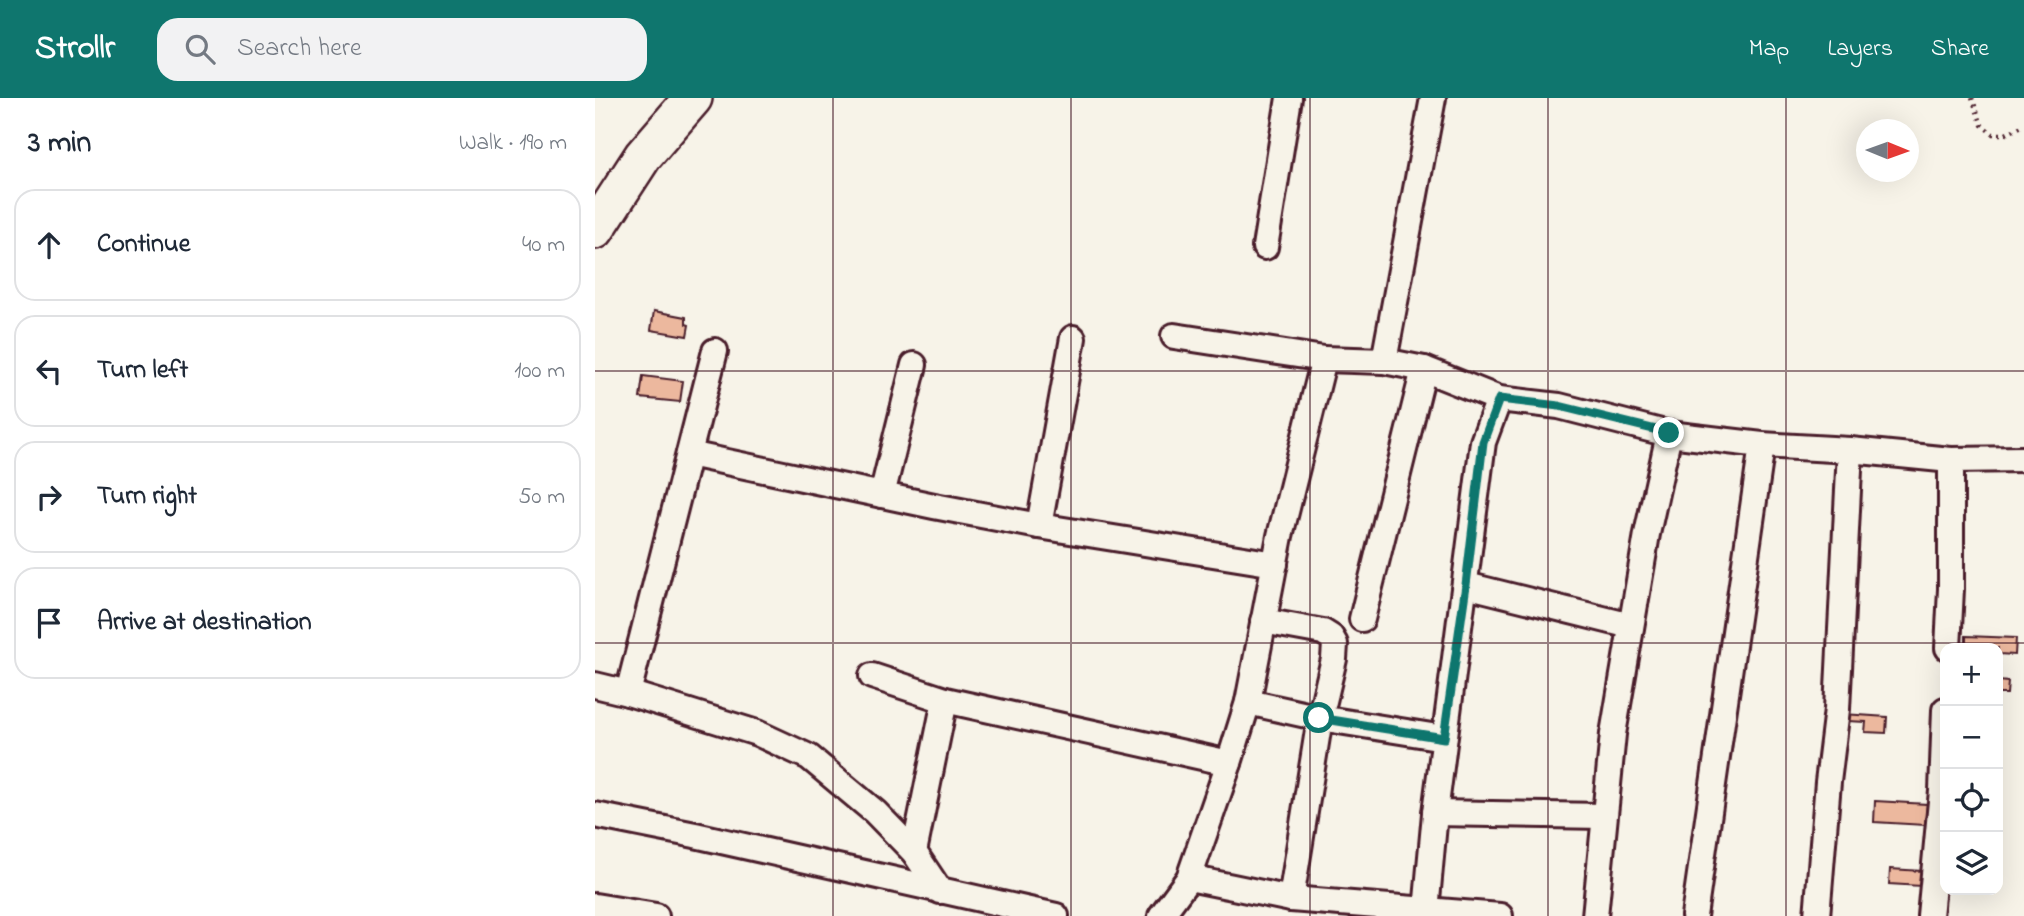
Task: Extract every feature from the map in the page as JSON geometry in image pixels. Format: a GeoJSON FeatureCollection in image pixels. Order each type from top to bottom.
{"type":"FeatureCollection","features":[{"type":"Feature","properties":{"kind":"main road"},"geometry":{"type":"LineString","coordinates":[[595,230],[643,156],[693,98]]}},
{"type":"Feature","properties":{"kind":"street"},"geometry":{"type":"LineString","coordinates":[[1265,247],[1289,98]]}},
{"type":"Feature","properties":{"kind":"street"},"geometry":{"type":"LineString","coordinates":[[1384,361],[1433,98]]}},
{"type":"Feature","properties":{"kind":"street"},"geometry":{"type":"LineString","coordinates":[[1174,336],[1324,359],[1384,361],[1424,369],[1499,399],[1559,406],[1669,433],[1951,460],[2024,459]]}},
{"type":"Feature","properties":{"kind":"street"},"geometry":{"type":"LineString","coordinates":[[1039,526],[1073,338]]}},
{"type":"Feature","properties":{"kind":"street"},"geometry":{"type":"LineString","coordinates":[[628,694],[715,351]]}},
{"type":"Feature","properties":{"kind":"street"},"geometry":{"type":"LineString","coordinates":[[1161,916],[1189,878],[1248,702],[1275,564],[1324,359]]}},
{"type":"Feature","properties":{"kind":"street"},"geometry":{"type":"LineString","coordinates":[[882,495],[914,365]]}},
{"type":"Feature","properties":{"kind":"street"},"geometry":{"type":"LineString","coordinates":[[1362,619],[1424,369]]}},
{"type":"Feature","properties":{"kind":"street"},"geometry":{"type":"LineString","coordinates":[[1426,911],[1444,738],[1483,442],[1499,399]]}},
{"type":"Feature","properties":{"kind":"street"},"geometry":{"type":"LineString","coordinates":[[1595,916],[1613,734],[1647,534],[1669,433]]}},
{"type":"Feature","properties":{"kind":"street"},"geometry":{"type":"LineString","coordinates":[[1694,916],[1762,444]]}},
{"type":"Feature","properties":{"kind":"street"},"geometry":{"type":"LineString","coordinates":[[1817,916],[1837,709],[1850,450]]}},
{"type":"Feature","properties":{"kind":"street"},"geometry":{"type":"LineString","coordinates":[[689,454],[1039,526],[1275,564]]}},
{"type":"Feature","properties":{"kind":"street"},"geometry":{"type":"LineString","coordinates":[[1948,643],[1951,460]]}},
{"type":"Feature","properties":{"kind":"street"},"geometry":{"type":"LineString","coordinates":[[1466,585],[1631,626]]}},
{"type":"Feature","properties":{"kind":"street"},"geometry":{"type":"LineString","coordinates":[[1263,621],[1323,632],[1331,637],[1335,645],[1319,718],[1291,899]]}},
{"type":"Feature","properties":{"kind":"street"},"geometry":{"type":"LineString","coordinates":[[872,676],[945,700],[1229,764]]}},
{"type":"Feature","properties":{"kind":"street"},"geometry":{"type":"LineString","coordinates":[[595,685],[757,733],[809,757],[875,812],[914,852],[940,891]]}},
{"type":"Feature","properties":{"kind":"street"},"geometry":{"type":"LineString","coordinates":[[914,852],[945,700]]}},
{"type":"Feature","properties":{"kind":"street"},"geometry":{"type":"LineString","coordinates":[[1248,702],[1319,718],[1444,738]]}},
{"type":"Feature","properties":{"kind":"street"},"geometry":{"type":"LineString","coordinates":[[1930,916],[1943,769]]}},
{"type":"Feature","properties":{"kind":"street"},"geometry":{"type":"LineString","coordinates":[[1435,813],[1604,816]]}},
{"type":"Feature","properties":{"kind":"street"},"geometry":{"type":"LineString","coordinates":[[595,815],[1056,916]]}},
{"type":"Feature","properties":{"kind":"street"},"geometry":{"type":"LineString","coordinates":[[1189,878],[1291,899],[1500,916]]}},
{"type":"Feature","properties":{"kind":"street"},"geometry":{"type":"LineString","coordinates":[[595,906],[647,915]]}},
{"type":"Feature","properties":{"kind":"path"},"geometry":{"type":"LineString","coordinates":[[1972,98],[1982,125],[1993,134],[2006,134],[2024,125]]}},
{"type":"Feature","properties":{"kind":"building"},"geometry":{"type":"Polygon","coordinates":[[[654,311],[686,317],[686,324],[689,325],[687,336],[651,330],[654,311]]]}},
{"type":"Feature","properties":{"kind":"building"},"geometry":{"type":"Polygon","coordinates":[[[643,376],[683,381],[680,402],[640,398],[643,376]]]}},
{"type":"Feature","properties":{"kind":"building"},"geometry":{"type":"Polygon","coordinates":[[[1966,636],[2016,638],[2015,655],[2003,654],[2003,643],[1966,643],[1966,636]]]}},
{"type":"Feature","properties":{"kind":"building"},"geometry":{"type":"Polygon","coordinates":[[[2003,682],[2008,682],[2007,694],[2003,694],[2003,682]]]}},
{"type":"Feature","properties":{"kind":"building"},"geometry":{"type":"Polygon","coordinates":[[[1843,714],[1887,717],[1886,733],[1865,732],[1866,722],[1847,721],[1843,714]]]}},
{"type":"Feature","properties":{"kind":"building"},"geometry":{"type":"Polygon","coordinates":[[[1875,801],[1927,804],[1925,825],[1874,822],[1875,801]]]}},
{"type":"Feature","properties":{"kind":"building"},"geometry":{"type":"Polygon","coordinates":[[[1890,869],[1922,871],[1921,886],[1889,884],[1890,869]]]}},
{"type":"Feature","properties":{"kind":"route"},"geometry":{"type":"LineString","coordinates":[[1319,718],[1444,738],[1483,442],[1499,399],[1559,406],[1669,433]]}}]}
